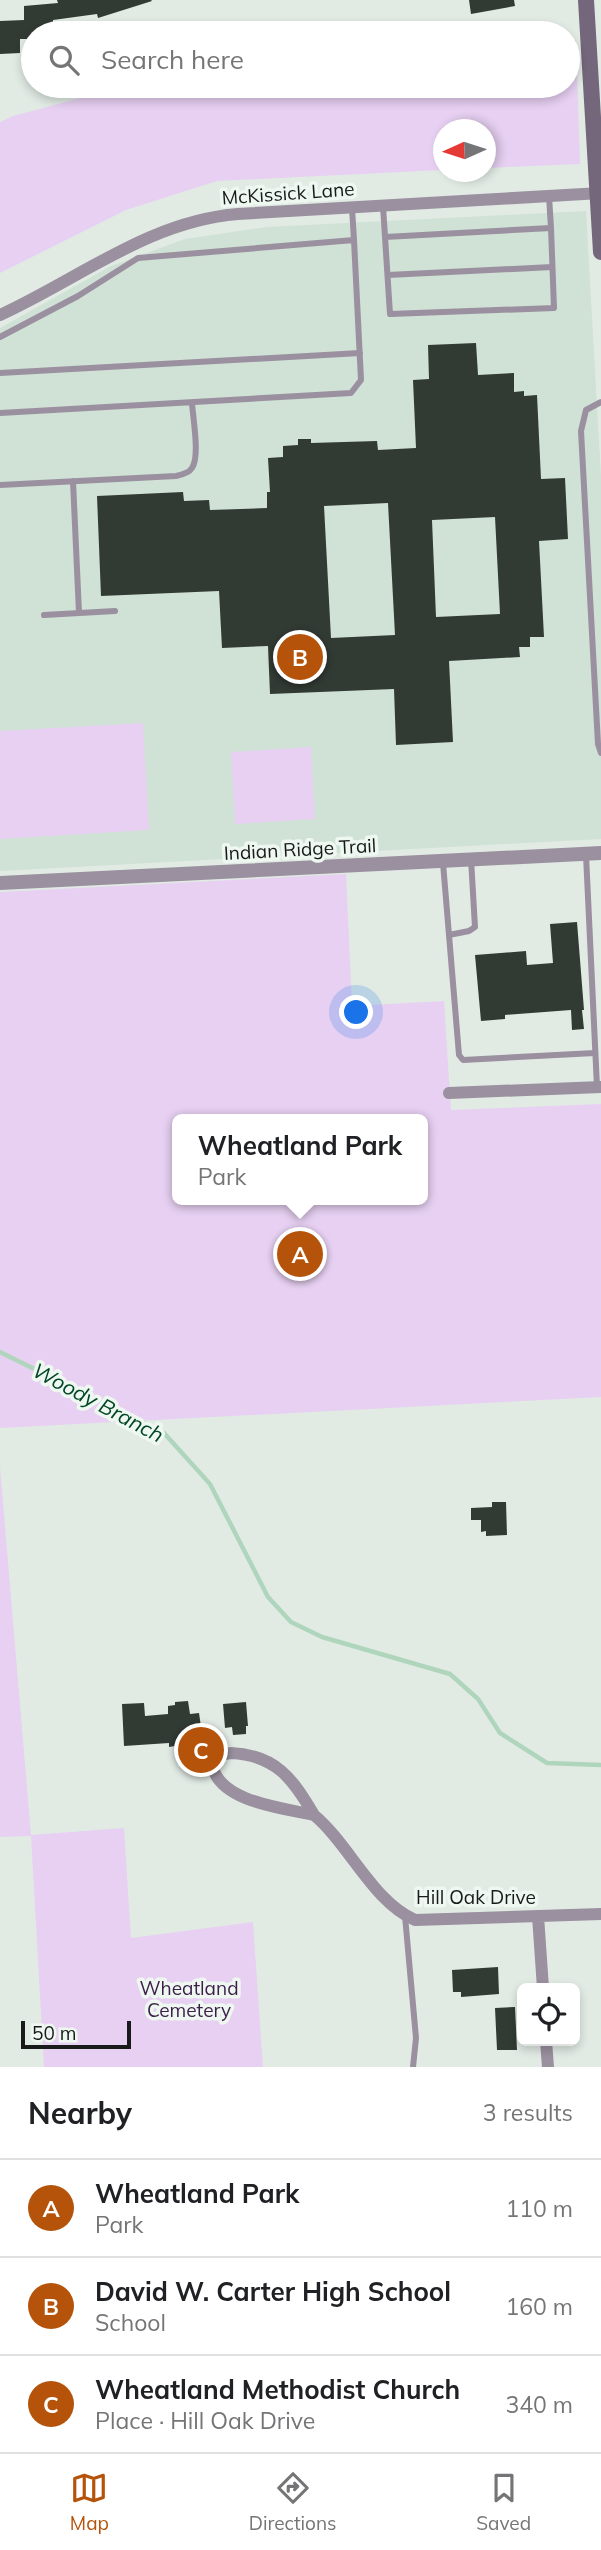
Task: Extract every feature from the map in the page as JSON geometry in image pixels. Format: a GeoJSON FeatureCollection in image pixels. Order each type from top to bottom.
{"type":"FeatureCollection","features":[{"type":"Feature","properties":{"kind":"main road"},"geometry":{"type":"LineString","coordinates":[[586,0],[601,252]]}},
{"type":"Feature","properties":{"kind":"street","name":"McKissick Lane"},"geometry":{"type":"LineString","coordinates":[[0,315],[40,297],[124,248],[181,223],[230,215],[352,206],[599,193]]}},
{"type":"Feature","properties":{"kind":"street","name":"Indian Ridge Trail"},"geometry":{"type":"LineString","coordinates":[[0,883],[601,853]]}},
{"type":"Feature","properties":{"kind":"street"},"geometry":{"type":"LineString","coordinates":[[449,1093],[599,1087]]}},
{"type":"Feature","properties":{"kind":"street","name":"Hill Oak Drive"},"geometry":{"type":"LineString","coordinates":[[314,1815],[234,1793],[218,1779],[212,1763],[222,1755],[231,1753],[269,1761],[288,1776],[314,1815],[340,1841],[393,1907],[405,1916],[426,1921],[601,1914]]}},
{"type":"Feature","properties":{"kind":"street"},"geometry":{"type":"LineString","coordinates":[[538,1916],[543,1983]]}},
{"type":"Feature","properties":{"kind":"street"},"geometry":{"type":"LineString","coordinates":[[546,2046],[548,2067]]}},
{"type":"Feature","properties":{"kind":"lane"},"geometry":{"type":"LineString","coordinates":[[383,205],[390,314],[554,308],[549,196]]}},
{"type":"Feature","properties":{"kind":"lane"},"geometry":{"type":"LineString","coordinates":[[0,413],[351,393],[361,380],[352,206]]}},
{"type":"Feature","properties":{"kind":"lane"},"geometry":{"type":"LineString","coordinates":[[385,237],[551,228]]}},
{"type":"Feature","properties":{"kind":"lane"},"geometry":{"type":"LineString","coordinates":[[0,337],[78,296],[138,258],[354,240]]}},
{"type":"Feature","properties":{"kind":"lane"},"geometry":{"type":"LineString","coordinates":[[387,275],[552,267]]}},
{"type":"Feature","properties":{"kind":"lane"},"geometry":{"type":"LineString","coordinates":[[0,373],[360,353]]}},
{"type":"Feature","properties":{"kind":"lane"},"geometry":{"type":"LineString","coordinates":[[601,402],[586,410],[581,431],[598,744],[601,753]]}},
{"type":"Feature","properties":{"kind":"lane"},"geometry":{"type":"LineString","coordinates":[[0,485],[176,477],[185,474],[192,468],[195,458],[192,403]]}},
{"type":"Feature","properties":{"kind":"lane"},"geometry":{"type":"LineString","coordinates":[[73,481],[79,613]]}},
{"type":"Feature","properties":{"kind":"lane"},"geometry":{"type":"LineString","coordinates":[[44,615],[115,611]]}},
{"type":"Feature","properties":{"kind":"lane"},"geometry":{"type":"LineString","coordinates":[[586,853],[597,1006],[595,1053],[599,1087]]}},
{"type":"Feature","properties":{"kind":"lane"},"geometry":{"type":"LineString","coordinates":[[449,934],[468,932],[475,927],[471,859]]}},
{"type":"Feature","properties":{"kind":"lane"},"geometry":{"type":"LineString","coordinates":[[443,861],[459,1055],[463,1060],[595,1053]]}},
{"type":"Feature","properties":{"kind":"lane"},"geometry":{"type":"LineString","coordinates":[[405,1916],[416,2038],[413,2067]]}},
{"type":"Feature","properties":{"kind":"shaded area"},"geometry":{"type":"Polygon","coordinates":[[[586,211],[601,476],[601,839],[0,871],[0,328],[111,266],[185,239],[267,227],[586,211]]]}},
{"type":"Feature","properties":{"kind":"green space"},"geometry":{"type":"Polygon","coordinates":[[[81,98],[578,98],[580,164],[496,168],[496,119],[433,119],[433,170],[217,181],[126,210],[0,273],[0,122],[81,98]]]}},
{"type":"Feature","properties":{"kind":"green space"},"geometry":{"type":"Polygon","coordinates":[[[143,723],[149,830],[0,839],[0,731],[143,723]]]}},
{"type":"Feature","properties":{"kind":"green space"},"geometry":{"type":"Polygon","coordinates":[[[311,747],[315,819],[235,824],[231,752],[311,747]]]}},
{"type":"Feature","properties":{"kind":"green space"},"geometry":{"type":"Polygon","coordinates":[[[346,874],[352,1006],[444,1001],[451,1110],[601,1104],[601,1397],[0,1428],[0,892],[346,874]]]}},
{"type":"Feature","properties":{"kind":"green space","name":"Wheatland Cemetery"},"geometry":{"type":"Polygon","coordinates":[[[0,1467],[31,1835],[124,1828],[131,1938],[253,1922],[263,2067],[44,2067],[31,1836],[0,1837],[0,1467]]]}},
{"type":"Feature","properties":{"kind":"building"},"geometry":{"type":"Polygon","coordinates":[[[57,0],[152,1],[98,18],[97,14],[53,21],[21,21],[20,53],[0,54],[0,21],[24,20],[24,6],[58,3],[57,0]]]}},
{"type":"Feature","properties":{"kind":"building"},"geometry":{"type":"Polygon","coordinates":[[[469,0],[514,0],[515,6],[471,14],[469,0]]]}},
{"type":"Feature","properties":{"kind":"building"},"geometry":{"type":"Polygon","coordinates":[[[476,343],[478,375],[514,373],[514,392],[524,391],[524,396],[537,395],[541,479],[565,478],[568,539],[539,541],[544,637],[530,637],[530,647],[519,647],[520,657],[449,661],[453,742],[396,745],[394,689],[270,694],[268,646],[222,648],[219,591],[101,596],[97,496],[183,492],[184,501],[209,500],[210,510],[267,508],[267,492],[270,492],[268,458],[283,457],[283,446],[298,445],[298,439],[311,439],[311,443],[377,441],[378,450],[416,448],[413,380],[429,379],[428,345],[476,343]],[[388,503],[324,506],[331,638],[395,635],[388,503]],[[495,517],[432,520],[436,617],[500,614],[495,517]]]}},
{"type":"Feature","properties":{"kind":"building"},"geometry":{"type":"Polygon","coordinates":[[[577,922],[584,1029],[572,1030],[571,1010],[505,1015],[505,1019],[481,1021],[475,955],[526,951],[527,965],[553,963],[550,924],[577,922]]]}},
{"type":"Feature","properties":{"kind":"building"},"geometry":{"type":"Polygon","coordinates":[[[492,1502],[506,1502],[507,1535],[486,1536],[486,1531],[481,1532],[481,1520],[471,1520],[471,1508],[492,1507],[492,1502]]]}},
{"type":"Feature","properties":{"kind":"building"},"geometry":{"type":"Polygon","coordinates":[[[188,1701],[190,1714],[199,1713],[204,1747],[175,1750],[175,1746],[169,1747],[169,1743],[124,1746],[122,1704],[144,1703],[145,1716],[168,1714],[168,1706],[175,1705],[175,1702],[188,1701]]]}},
{"type":"Feature","properties":{"kind":"building"},"geometry":{"type":"Polygon","coordinates":[[[246,1702],[246,1734],[233,1735],[232,1727],[225,1728],[223,1704],[246,1702]]]}},
{"type":"Feature","properties":{"kind":"building"},"geometry":{"type":"Polygon","coordinates":[[[498,1967],[499,1994],[461,1997],[461,1992],[453,1992],[452,1970],[498,1967]]]}},
{"type":"Feature","properties":{"kind":"building"},"geometry":{"type":"Polygon","coordinates":[[[515,2007],[517,2050],[497,2050],[495,2008],[515,2007]]]}},
{"type":"Feature","properties":{"kind":"waterway","name":"Woody Branch"},"geometry":{"type":"LineString","coordinates":[[0,1352],[164,1433],[210,1484],[268,1597],[291,1622],[322,1637],[450,1674],[478,1699],[500,1733],[547,1763],[601,1765]]}},
{"type":"Feature","properties":{"kind":"place","name":"David W. Carter High School"},"geometry":{"type":"Point","coordinates":[300,657]}},
{"type":"Feature","properties":{"kind":"place","name":"Wheatland Park"},"geometry":{"type":"Point","coordinates":[300,1254]}},
{"type":"Feature","properties":{"kind":"place","name":"Wheatland Methodist Church"},"geometry":{"type":"Point","coordinates":[201,1750]}}]}
